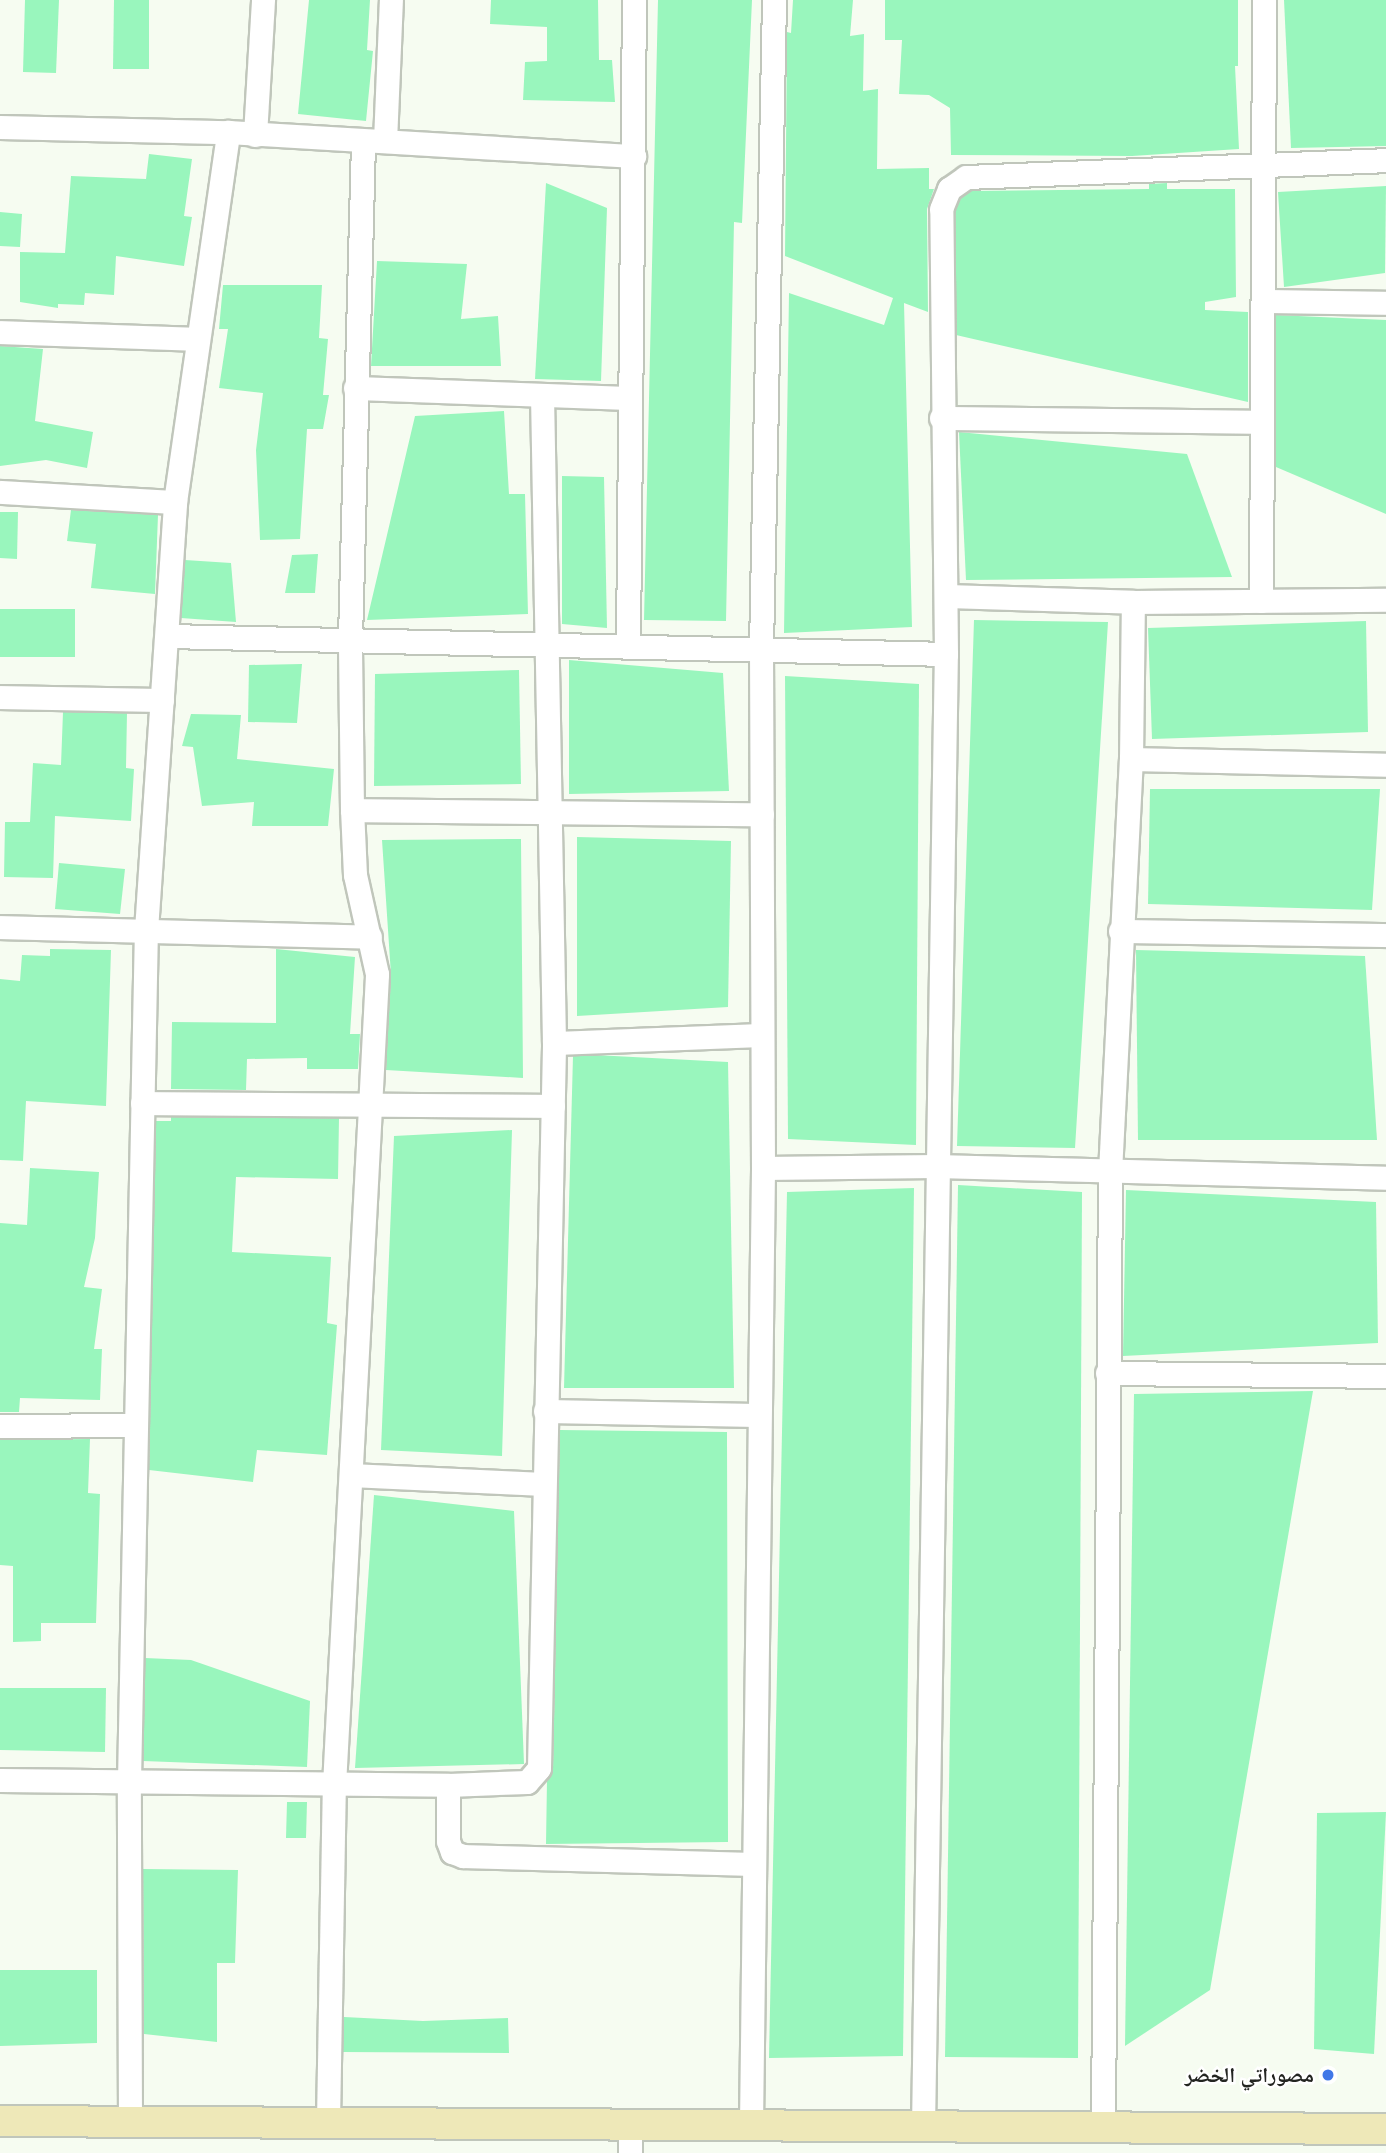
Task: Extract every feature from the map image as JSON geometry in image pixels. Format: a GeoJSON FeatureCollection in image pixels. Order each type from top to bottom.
{"type":"FeatureCollection","features":[{"type":"Feature","properties":{"kind":"main road"},"geometry":{"type":"LineString","coordinates":[[0,2121],[328,2121],[630,2138],[751,2124],[1386,2129]]}},
{"type":"Feature","properties":{"kind":"street"},"geometry":{"type":"LineString","coordinates":[[255,135],[263,0]]}},
{"type":"Feature","properties":{"kind":"street"},"geometry":{"type":"LineString","coordinates":[[328,2121],[334,1785],[377,974],[355,875],[352,810],[350,639],[355,388],[374,141],[391,0]]}},
{"type":"Feature","properties":{"kind":"street"},"geometry":{"type":"LineString","coordinates":[[628,645],[634,0]]}},
{"type":"Feature","properties":{"kind":"street"},"geometry":{"type":"LineString","coordinates":[[751,2124],[751,1864],[763,1168],[761,648],[774,0]]}},
{"type":"Feature","properties":{"kind":"street"},"geometry":{"type":"LineString","coordinates":[[1261,601],[1266,166],[1264,0]]}},
{"type":"Feature","properties":{"kind":"street"},"geometry":{"type":"LineString","coordinates":[[0,127],[228,132],[634,156]]}},
{"type":"Feature","properties":{"kind":"street"},"geometry":{"type":"LineString","coordinates":[[130,2122],[129,1781],[146,930],[175,502],[196,339],[228,132]]}},
{"type":"Feature","properties":{"kind":"street"},"geometry":{"type":"LineString","coordinates":[[923,2127],[947,596],[942,418],[941,209],[956,183],[966,177],[1386,160]]}},
{"type":"Feature","properties":{"kind":"street"},"geometry":{"type":"LineString","coordinates":[[1263,301],[1386,303]]}},
{"type":"Feature","properties":{"kind":"street"},"geometry":{"type":"LineString","coordinates":[[0,332],[196,339]]}},
{"type":"Feature","properties":{"kind":"street"},"geometry":{"type":"LineString","coordinates":[[355,388],[630,398]]}},
{"type":"Feature","properties":{"kind":"street"},"geometry":{"type":"LineString","coordinates":[[0,1780],[448,1785],[527,1783],[539,1768],[554,1043],[542,395]]}},
{"type":"Feature","properties":{"kind":"street"},"geometry":{"type":"LineString","coordinates":[[942,418],[1261,422]]}},
{"type":"Feature","properties":{"kind":"street"},"geometry":{"type":"LineString","coordinates":[[0,492],[175,502]]}},
{"type":"Feature","properties":{"kind":"street"},"geometry":{"type":"LineString","coordinates":[[947,596],[1133,602],[1386,600]]}},
{"type":"Feature","properties":{"kind":"street"},"geometry":{"type":"LineString","coordinates":[[1103,2128],[1110,1172],[1120,931],[1131,759],[1133,602]]}},
{"type":"Feature","properties":{"kind":"street"},"geometry":{"type":"LineString","coordinates":[[167,636],[946,654]]}},
{"type":"Feature","properties":{"kind":"street"},"geometry":{"type":"LineString","coordinates":[[0,697],[162,700]]}},
{"type":"Feature","properties":{"kind":"street"},"geometry":{"type":"LineString","coordinates":[[1131,759],[1386,765]]}},
{"type":"Feature","properties":{"kind":"street"},"geometry":{"type":"LineString","coordinates":[[352,810],[762,814]]}},
{"type":"Feature","properties":{"kind":"street"},"geometry":{"type":"LineString","coordinates":[[0,927],[370,937]]}},
{"type":"Feature","properties":{"kind":"street"},"geometry":{"type":"LineString","coordinates":[[1120,931],[1386,935]]}},
{"type":"Feature","properties":{"kind":"street"},"geometry":{"type":"LineString","coordinates":[[554,1043],[762,1035]]}},
{"type":"Feature","properties":{"kind":"street"},"geometry":{"type":"LineString","coordinates":[[142,1103],[553,1106]]}},
{"type":"Feature","properties":{"kind":"street"},"geometry":{"type":"LineString","coordinates":[[763,1168],[936,1166],[1386,1178]]}},
{"type":"Feature","properties":{"kind":"street"},"geometry":{"type":"LineString","coordinates":[[1107,1373],[1386,1376]]}},
{"type":"Feature","properties":{"kind":"street"},"geometry":{"type":"LineString","coordinates":[[545,1411],[758,1415]]}},
{"type":"Feature","properties":{"kind":"street"},"geometry":{"type":"LineString","coordinates":[[0,1426],[135,1425]]}},
{"type":"Feature","properties":{"kind":"street"},"geometry":{"type":"LineString","coordinates":[[351,1475],[543,1484]]}},
{"type":"Feature","properties":{"kind":"street"},"geometry":{"type":"LineString","coordinates":[[448,1785],[448,1841],[452,1852],[463,1856],[751,1864]]}},
{"type":"Feature","properties":{"kind":"building"},"geometry":{"type":"Polygon","coordinates":[[[25,0],[59,0],[56,73],[23,72],[25,0]]]}},
{"type":"Feature","properties":{"kind":"building"},"geometry":{"type":"Polygon","coordinates":[[[114,0],[149,0],[149,69],[113,69],[114,0]]]}},
{"type":"Feature","properties":{"kind":"building"},"geometry":{"type":"Polygon","coordinates":[[[309,0],[370,0],[367,50],[373,51],[366,121],[298,114],[309,0]]]}},
{"type":"Feature","properties":{"kind":"building"},"geometry":{"type":"Polygon","coordinates":[[[491,0],[598,0],[599,60],[612,60],[615,102],[523,100],[525,62],[547,61],[547,27],[490,24],[491,0]]]}},
{"type":"Feature","properties":{"kind":"building"},"geometry":{"type":"Polygon","coordinates":[[[658,0],[752,0],[742,223],[734,222],[726,621],[644,620],[658,0]]]}},
{"type":"Feature","properties":{"kind":"building"},"geometry":{"type":"Polygon","coordinates":[[[793,0],[853,0],[850,36],[864,34],[863,91],[878,89],[877,169],[929,168],[929,189],[934,189],[927,209],[928,312],[904,303],[912,627],[784,633],[789,293],[884,325],[893,298],[785,256],[787,32],[791,33],[793,0]]]}},
{"type":"Feature","properties":{"kind":"building"},"geometry":{"type":"Polygon","coordinates":[[[885,0],[1238,0],[1238,66],[1235,66],[1239,149],[1132,156],[951,155],[950,108],[929,95],[899,94],[902,40],[885,40],[885,0]]]}},
{"type":"Feature","properties":{"kind":"building"},"geometry":{"type":"Polygon","coordinates":[[[1284,0],[1386,0],[1386,146],[1291,148],[1284,0]]]}},
{"type":"Feature","properties":{"kind":"building"},"geometry":{"type":"Polygon","coordinates":[[[149,154],[192,159],[184,216],[192,217],[184,266],[116,256],[114,295],[85,293],[84,305],[58,304],[58,308],[20,302],[20,252],[65,253],[71,176],[146,179],[149,154]]]}},
{"type":"Feature","properties":{"kind":"building"},"geometry":{"type":"Polygon","coordinates":[[[546,183],[607,208],[601,381],[535,379],[546,183]]]}},
{"type":"Feature","properties":{"kind":"building"},"geometry":{"type":"Polygon","coordinates":[[[1167,183],[1167,189],[1235,189],[1236,297],[1205,302],[1205,310],[1248,312],[1248,402],[956,335],[955,212],[960,198],[971,191],[1149,189],[1149,184],[1167,183]]]}},
{"type":"Feature","properties":{"kind":"building"},"geometry":{"type":"Polygon","coordinates":[[[1386,186],[1385,273],[1284,287],[1278,192],[1386,186]]]}},
{"type":"Feature","properties":{"kind":"building"},"geometry":{"type":"Polygon","coordinates":[[[0,212],[22,214],[20,247],[0,246],[0,212]]]}},
{"type":"Feature","properties":{"kind":"building"},"geometry":{"type":"Polygon","coordinates":[[[377,261],[467,264],[461,319],[498,316],[501,366],[371,366],[377,261]]]}},
{"type":"Feature","properties":{"kind":"building"},"geometry":{"type":"Polygon","coordinates":[[[223,285],[322,285],[319,338],[328,339],[323,395],[329,395],[323,429],[307,429],[300,539],[260,540],[256,450],[263,393],[219,388],[228,329],[219,329],[223,285]]]}},
{"type":"Feature","properties":{"kind":"building"},"geometry":{"type":"Polygon","coordinates":[[[1276,315],[1386,320],[1386,514],[1276,467],[1276,315]]]}},
{"type":"Feature","properties":{"kind":"building"},"geometry":{"type":"Polygon","coordinates":[[[0,346],[43,349],[35,421],[93,432],[87,468],[46,460],[0,466],[0,346]]]}},
{"type":"Feature","properties":{"kind":"building"},"geometry":{"type":"Polygon","coordinates":[[[504,411],[509,494],[525,494],[528,614],[367,620],[415,416],[504,411]]]}},
{"type":"Feature","properties":{"kind":"building"},"geometry":{"type":"Polygon","coordinates":[[[959,432],[1187,454],[1232,577],[966,580],[959,432]]]}},
{"type":"Feature","properties":{"kind":"building"},"geometry":{"type":"Polygon","coordinates":[[[562,476],[604,477],[607,628],[562,624],[562,476]]]}},
{"type":"Feature","properties":{"kind":"building"},"geometry":{"type":"Polygon","coordinates":[[[71,510],[158,515],[155,594],[91,588],[96,544],[67,541],[71,510]]]}},
{"type":"Feature","properties":{"kind":"building"},"geometry":{"type":"Polygon","coordinates":[[[0,512],[18,512],[17,559],[0,558],[0,512]]]}},
{"type":"Feature","properties":{"kind":"building"},"geometry":{"type":"Polygon","coordinates":[[[318,554],[315,593],[285,593],[292,555],[318,554]]]}},
{"type":"Feature","properties":{"kind":"building"},"geometry":{"type":"Polygon","coordinates":[[[185,560],[231,563],[236,622],[181,618],[185,560]]]}},
{"type":"Feature","properties":{"kind":"building"},"geometry":{"type":"Polygon","coordinates":[[[0,609],[75,609],[75,657],[0,657],[0,609]]]}},
{"type":"Feature","properties":{"kind":"building"},"geometry":{"type":"Polygon","coordinates":[[[974,620],[1108,622],[1075,1148],[957,1146],[974,620]]]}},
{"type":"Feature","properties":{"kind":"building"},"geometry":{"type":"Polygon","coordinates":[[[1366,621],[1368,732],[1152,739],[1148,628],[1366,621]]]}},
{"type":"Feature","properties":{"kind":"building"},"geometry":{"type":"Polygon","coordinates":[[[569,660],[723,673],[729,791],[569,794],[569,660]]]}},
{"type":"Feature","properties":{"kind":"building"},"geometry":{"type":"Polygon","coordinates":[[[302,664],[297,723],[248,722],[249,665],[302,664]]]}},
{"type":"Feature","properties":{"kind":"building"},"geometry":{"type":"Polygon","coordinates":[[[519,670],[521,784],[374,786],[375,674],[519,670]]]}},
{"type":"Feature","properties":{"kind":"building"},"geometry":{"type":"Polygon","coordinates":[[[785,676],[919,684],[916,1145],[788,1139],[785,676]]]}},
{"type":"Feature","properties":{"kind":"building"},"geometry":{"type":"Polygon","coordinates":[[[63,712],[127,713],[126,768],[134,769],[131,821],[55,816],[53,878],[4,877],[5,822],[30,822],[33,763],[61,765],[63,712]]]}},
{"type":"Feature","properties":{"kind":"building"},"geometry":{"type":"Polygon","coordinates":[[[191,714],[241,715],[237,759],[334,769],[328,826],[252,826],[254,802],[202,806],[193,747],[182,746],[191,714]]]}},
{"type":"Feature","properties":{"kind":"building"},"geometry":{"type":"Polygon","coordinates":[[[1150,789],[1380,789],[1372,910],[1148,904],[1150,789]]]}},
{"type":"Feature","properties":{"kind":"building"},"geometry":{"type":"Polygon","coordinates":[[[577,837],[731,841],[728,1007],[577,1016],[577,837]]]}},
{"type":"Feature","properties":{"kind":"building"},"geometry":{"type":"Polygon","coordinates":[[[521,839],[523,1078],[386,1070],[391,975],[382,840],[521,839]]]}},
{"type":"Feature","properties":{"kind":"building"},"geometry":{"type":"Polygon","coordinates":[[[59,863],[125,869],[120,914],[55,909],[59,863]]]}},
{"type":"Feature","properties":{"kind":"building"},"geometry":{"type":"Polygon","coordinates":[[[50,949],[111,950],[106,1106],[26,1101],[23,1161],[0,1160],[0,979],[20,981],[22,955],[50,956],[50,949]]]}},
{"type":"Feature","properties":{"kind":"building"},"geometry":{"type":"Polygon","coordinates":[[[276,949],[355,957],[350,1034],[360,1034],[358,1069],[307,1069],[307,1058],[247,1059],[246,1090],[171,1089],[172,1022],[276,1023],[276,949]]]}},
{"type":"Feature","properties":{"kind":"building"},"geometry":{"type":"Polygon","coordinates":[[[1136,950],[1365,956],[1377,1140],[1138,1140],[1136,950]]]}},
{"type":"Feature","properties":{"kind":"building"},"geometry":{"type":"Polygon","coordinates":[[[573,1056],[728,1062],[734,1388],[564,1388],[573,1056]]]}},
{"type":"Feature","properties":{"kind":"building"},"geometry":{"type":"Polygon","coordinates":[[[171,1117],[339,1118],[338,1179],[236,1177],[232,1252],[331,1257],[327,1323],[337,1325],[327,1455],[257,1450],[253,1482],[149,1470],[156,1121],[171,1121],[171,1117]]]}},
{"type":"Feature","properties":{"kind":"building"},"geometry":{"type":"Polygon","coordinates":[[[512,1130],[502,1456],[381,1450],[394,1136],[512,1130]]]}},
{"type":"Feature","properties":{"kind":"building"},"geometry":{"type":"Polygon","coordinates":[[[30,1168],[99,1172],[95,1238],[84,1287],[102,1289],[94,1349],[102,1349],[100,1400],[20,1398],[19,1412],[0,1412],[0,1223],[27,1225],[30,1168]]]}},
{"type":"Feature","properties":{"kind":"building"},"geometry":{"type":"Polygon","coordinates":[[[958,1185],[1082,1192],[1078,2058],[945,2057],[958,1185]]]}},
{"type":"Feature","properties":{"kind":"building"},"geometry":{"type":"Polygon","coordinates":[[[914,1188],[903,2056],[769,2058],[787,1192],[914,1188]]]}},
{"type":"Feature","properties":{"kind":"building"},"geometry":{"type":"Polygon","coordinates":[[[1126,1190],[1376,1202],[1378,1343],[1123,1356],[1126,1190]]]}},
{"type":"Feature","properties":{"kind":"building"},"geometry":{"type":"Polygon","coordinates":[[[1313,1391],[1210,1990],[1125,2046],[1134,1394],[1313,1391]]]}},
{"type":"Feature","properties":{"kind":"building"},"geometry":{"type":"Polygon","coordinates":[[[560,1430],[727,1432],[728,1842],[546,1844],[547,1780],[553,1768],[560,1430]]]}},
{"type":"Feature","properties":{"kind":"building"},"geometry":{"type":"Polygon","coordinates":[[[90,1439],[88,1493],[100,1494],[96,1623],[41,1623],[41,1641],[13,1642],[13,1566],[0,1565],[0,1440],[90,1439]]]}},
{"type":"Feature","properties":{"kind":"building"},"geometry":{"type":"Polygon","coordinates":[[[374,1495],[514,1511],[524,1764],[355,1768],[374,1495]]]}},
{"type":"Feature","properties":{"kind":"building"},"geometry":{"type":"Polygon","coordinates":[[[145,1658],[191,1660],[310,1701],[307,1767],[143,1761],[145,1658]]]}},
{"type":"Feature","properties":{"kind":"building"},"geometry":{"type":"Polygon","coordinates":[[[0,1688],[106,1688],[105,1752],[0,1750],[0,1688]]]}},
{"type":"Feature","properties":{"kind":"building"},"geometry":{"type":"Polygon","coordinates":[[[287,1802],[307,1802],[306,1838],[286,1838],[287,1802]]]}},
{"type":"Feature","properties":{"kind":"building"},"geometry":{"type":"Polygon","coordinates":[[[1386,1812],[1374,2054],[1314,2049],[1317,1813],[1386,1812]]]}},
{"type":"Feature","properties":{"kind":"building"},"geometry":{"type":"Polygon","coordinates":[[[143,1869],[238,1870],[235,1963],[217,1963],[217,2042],[144,2034],[143,1869]]]}},
{"type":"Feature","properties":{"kind":"building"},"geometry":{"type":"Polygon","coordinates":[[[0,1970],[97,1970],[97,2043],[0,2046],[0,1970]]]}},
{"type":"Feature","properties":{"kind":"building"},"geometry":{"type":"Polygon","coordinates":[[[344,2017],[423,2021],[508,2018],[509,2053],[343,2052],[344,2017]]]}},
{"type":"Feature","properties":{"kind":"place","name":"مصوراتي الخضر"},"geometry":{"type":"Point","coordinates":[1328,2075]}}]}
